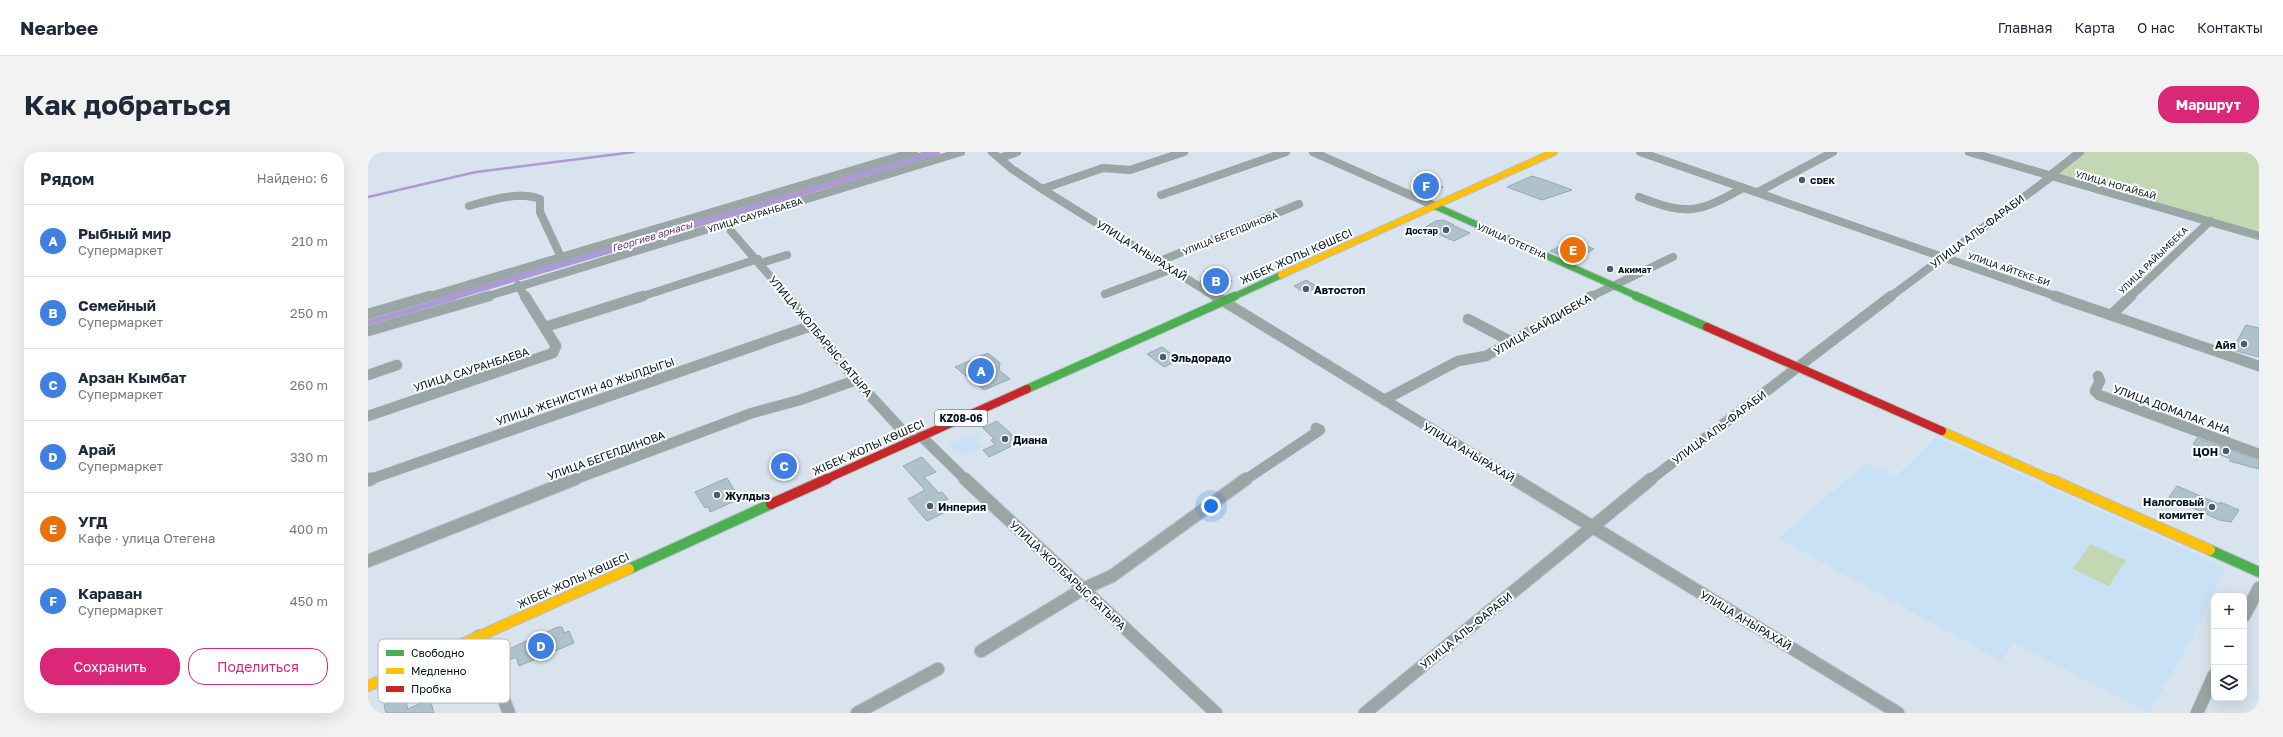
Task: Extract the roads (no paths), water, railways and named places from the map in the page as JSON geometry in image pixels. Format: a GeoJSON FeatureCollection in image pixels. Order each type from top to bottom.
{"type":"FeatureCollection","features":[{"type":"Feature","properties":{"kind":"main road","name":"ЖІБЕК ЖОЛЫ КӨШЕСІ"},"geometry":{"type":"LineString","coordinates":[[472,639],[1554,152]]}},
{"type":"Feature","properties":{"kind":"main road","name":"УЛИЦА ОТЕГЕНА"},"geometry":{"type":"LineString","coordinates":[[1435,206],[1612,286],[1799,366],[2259,572]]}},
{"type":"Feature","properties":{"kind":"main road","name":"ЖІБЕК ЖОЛЫ КӨШЕСІ"},"geometry":{"type":"LineString","coordinates":[[368,686],[378,681]]}},
{"type":"Feature","properties":{"kind":"street"},"geometry":{"type":"LineString","coordinates":[[368,314],[914,152]]}},
{"type":"Feature","properties":{"kind":"street","name":"УЛИЦА САУРАНБАЕВА"},"geometry":{"type":"LineString","coordinates":[[368,331],[961,152]]}},
{"type":"Feature","properties":{"kind":"street","name":"УЛИЦА АНЫРАХАЙ"},"geometry":{"type":"LineString","coordinates":[[992,152],[1012,169],[1172,269],[1898,713]]}},
{"type":"Feature","properties":{"kind":"street"},"geometry":{"type":"LineString","coordinates":[[1000,158],[1017,152]]}},
{"type":"Feature","properties":{"kind":"street"},"geometry":{"type":"LineString","coordinates":[[1042,188],[1103,168],[1130,170],[1184,152]]}},
{"type":"Feature","properties":{"kind":"street"},"geometry":{"type":"LineString","coordinates":[[1161,195],[1286,152]]}},
{"type":"Feature","properties":{"kind":"street","name":"УЛИЦА ОТЕГЕНА"},"geometry":{"type":"LineString","coordinates":[[1313,152],[1435,206]]}},
{"type":"Feature","properties":{"kind":"street","name":"УЛИЦА АЙТЕКЕ-БИ"},"geometry":{"type":"LineString","coordinates":[[1640,152],[2259,366]]}},
{"type":"Feature","properties":{"kind":"street"},"geometry":{"type":"LineString","coordinates":[[1758,192],[1833,152]]}},
{"type":"Feature","properties":{"kind":"street","name":"УЛИЦА НОГАЙБАЙ"},"geometry":{"type":"LineString","coordinates":[[1969,152],[2259,236]]}},
{"type":"Feature","properties":{"kind":"street","name":"УЛИЦА АЛЬ-ФАРАБИ"},"geometry":{"type":"LineString","coordinates":[[1365,713],[1592,526],[1942,257],[2052,176],[2053,173],[2080,152]]}},
{"type":"Feature","properties":{"kind":"street"},"geometry":{"type":"LineString","coordinates":[[1639,197],[1668,208],[1689,212],[1700,209],[1743,188]]}},
{"type":"Feature","properties":{"kind":"street"},"geometry":{"type":"LineString","coordinates":[[469,206],[517,196],[535,196],[540,199],[540,212],[561,257]]}},
{"type":"Feature","properties":{"kind":"street","name":"УЛИЦА БЕГЕЛДИНОВА"},"geometry":{"type":"LineString","coordinates":[[1160,261],[1211,242],[1299,204]]}},
{"type":"Feature","properties":{"kind":"street","name":"УЛИЦА РАЙЫМБЕКА"},"geometry":{"type":"LineString","coordinates":[[2111,315],[2210,221]]}},
{"type":"Feature","properties":{"kind":"street","name":"УЛИЦА ЖОЛБАРЫС БАТЫРА"},"geometry":{"type":"LineString","coordinates":[[731,230],[760,261],[856,380],[916,438],[1083,589],[1216,713]]}},
{"type":"Feature","properties":{"kind":"street"},"geometry":{"type":"LineString","coordinates":[[545,327],[760,261],[787,255]]}},
{"type":"Feature","properties":{"kind":"street","name":"УЛИЦА БАЙДИБЕКА"},"geometry":{"type":"LineString","coordinates":[[1384,400],[1458,361],[1486,356],[1612,286],[1673,257]]}},
{"type":"Feature","properties":{"kind":"street"},"geometry":{"type":"LineString","coordinates":[[1105,294],[1172,269]]}},
{"type":"Feature","properties":{"kind":"street","name":"УЛИЦА САУРАНБАЕВА"},"geometry":{"type":"LineString","coordinates":[[368,416],[544,358],[553,353],[556,346],[518,286]]}},
{"type":"Feature","properties":{"kind":"street"},"geometry":{"type":"LineString","coordinates":[[1468,319],[1512,342]]}},
{"type":"Feature","properties":{"kind":"street","name":"УЛИЦА ЖЕНИСТИН 40 ЖЫЛДЫГЫ"},"geometry":{"type":"LineString","coordinates":[[368,480],[811,326]]}},
{"type":"Feature","properties":{"kind":"street"},"geometry":{"type":"LineString","coordinates":[[368,375],[397,365]]}},
{"type":"Feature","properties":{"kind":"street","name":"УЛИЦА ДОМАЛАК АНА"},"geometry":{"type":"LineString","coordinates":[[2098,376],[2100,381],[2095,391],[2099,395],[2259,454]]}},
{"type":"Feature","properties":{"kind":"street","name":"УЛИЦА БЕГЕЛДИНОВА"},"geometry":{"type":"LineString","coordinates":[[368,561],[575,478],[752,413],[800,400],[856,380]]}},
{"type":"Feature","properties":{"kind":"street"},"geometry":{"type":"LineString","coordinates":[[981,650],[1083,589],[1112,576],[1213,502],[1320,430],[1316,428]]}},
{"type":"Feature","properties":{"kind":"street"},"geometry":{"type":"LineString","coordinates":[[2247,610],[2259,588]]}},
{"type":"Feature","properties":{"kind":"street"},"geometry":{"type":"LineString","coordinates":[[857,713],[938,669]]}},
{"type":"Feature","properties":{"kind":"street"},"geometry":{"type":"LineString","coordinates":[[2198,713],[2211,682]]}},
{"type":"Feature","properties":{"kind":"street"},"geometry":{"type":"LineString","coordinates":[[505,703],[509,713]]}},
{"type":"Feature","properties":{"kind":"waterway"},"geometry":{"type":"LineString","coordinates":[[368,197],[476,172],[634,152]]}},
{"type":"Feature","properties":{"kind":"waterway","name":"Георгиев арнасы"},"geometry":{"type":"LineString","coordinates":[[450,297],[936,152]]}},
{"type":"Feature","properties":{"kind":"waterway","name":"Георгиев арнасы"},"geometry":{"type":"LineString","coordinates":[[368,321],[453,296]]}},
{"type":"Feature","properties":{"kind":"place","name":"CDEK"},"geometry":{"type":"Point","coordinates":[1802,180]}},
{"type":"Feature","properties":{"kind":"place","name":"Караван"},"geometry":{"type":"Point","coordinates":[1426,186]}},
{"type":"Feature","properties":{"kind":"place","name":"Достар"},"geometry":{"type":"Point","coordinates":[1446,230]}},
{"type":"Feature","properties":{"kind":"place","name":"УГД"},"geometry":{"type":"Point","coordinates":[1573,250]}},
{"type":"Feature","properties":{"kind":"place","name":"Акимат"},"geometry":{"type":"Point","coordinates":[1610,269]}},
{"type":"Feature","properties":{"kind":"place","name":"Семейный"},"geometry":{"type":"Point","coordinates":[1216,281]}},
{"type":"Feature","properties":{"kind":"place","name":"Автостоп"},"geometry":{"type":"Point","coordinates":[1306,289]}},
{"type":"Feature","properties":{"kind":"place","name":"Айя"},"geometry":{"type":"Point","coordinates":[2244,344]}},
{"type":"Feature","properties":{"kind":"place","name":"Эльдорадо"},"geometry":{"type":"Point","coordinates":[1163,357]}},
{"type":"Feature","properties":{"kind":"place","name":"Рыбный мир"},"geometry":{"type":"Point","coordinates":[981,371]}},
{"type":"Feature","properties":{"kind":"place","name":"Диана"},"geometry":{"type":"Point","coordinates":[1005,439]}},
{"type":"Feature","properties":{"kind":"place","name":"ЦОН"},"geometry":{"type":"Point","coordinates":[2226,451]}},
{"type":"Feature","properties":{"kind":"place","name":"Арзан Кымбат"},"geometry":{"type":"Point","coordinates":[784,466]}},
{"type":"Feature","properties":{"kind":"place","name":"Жулдыз"},"geometry":{"type":"Point","coordinates":[717,495]}},
{"type":"Feature","properties":{"kind":"place","name":"Инперия"},"geometry":{"type":"Point","coordinates":[930,506]}},
{"type":"Feature","properties":{"kind":"place","name":"Налоговый комитет"},"geometry":{"type":"Point","coordinates":[2212,507]}},
{"type":"Feature","properties":{"kind":"place","name":"Арай"},"geometry":{"type":"Point","coordinates":[541,646]}}]}
